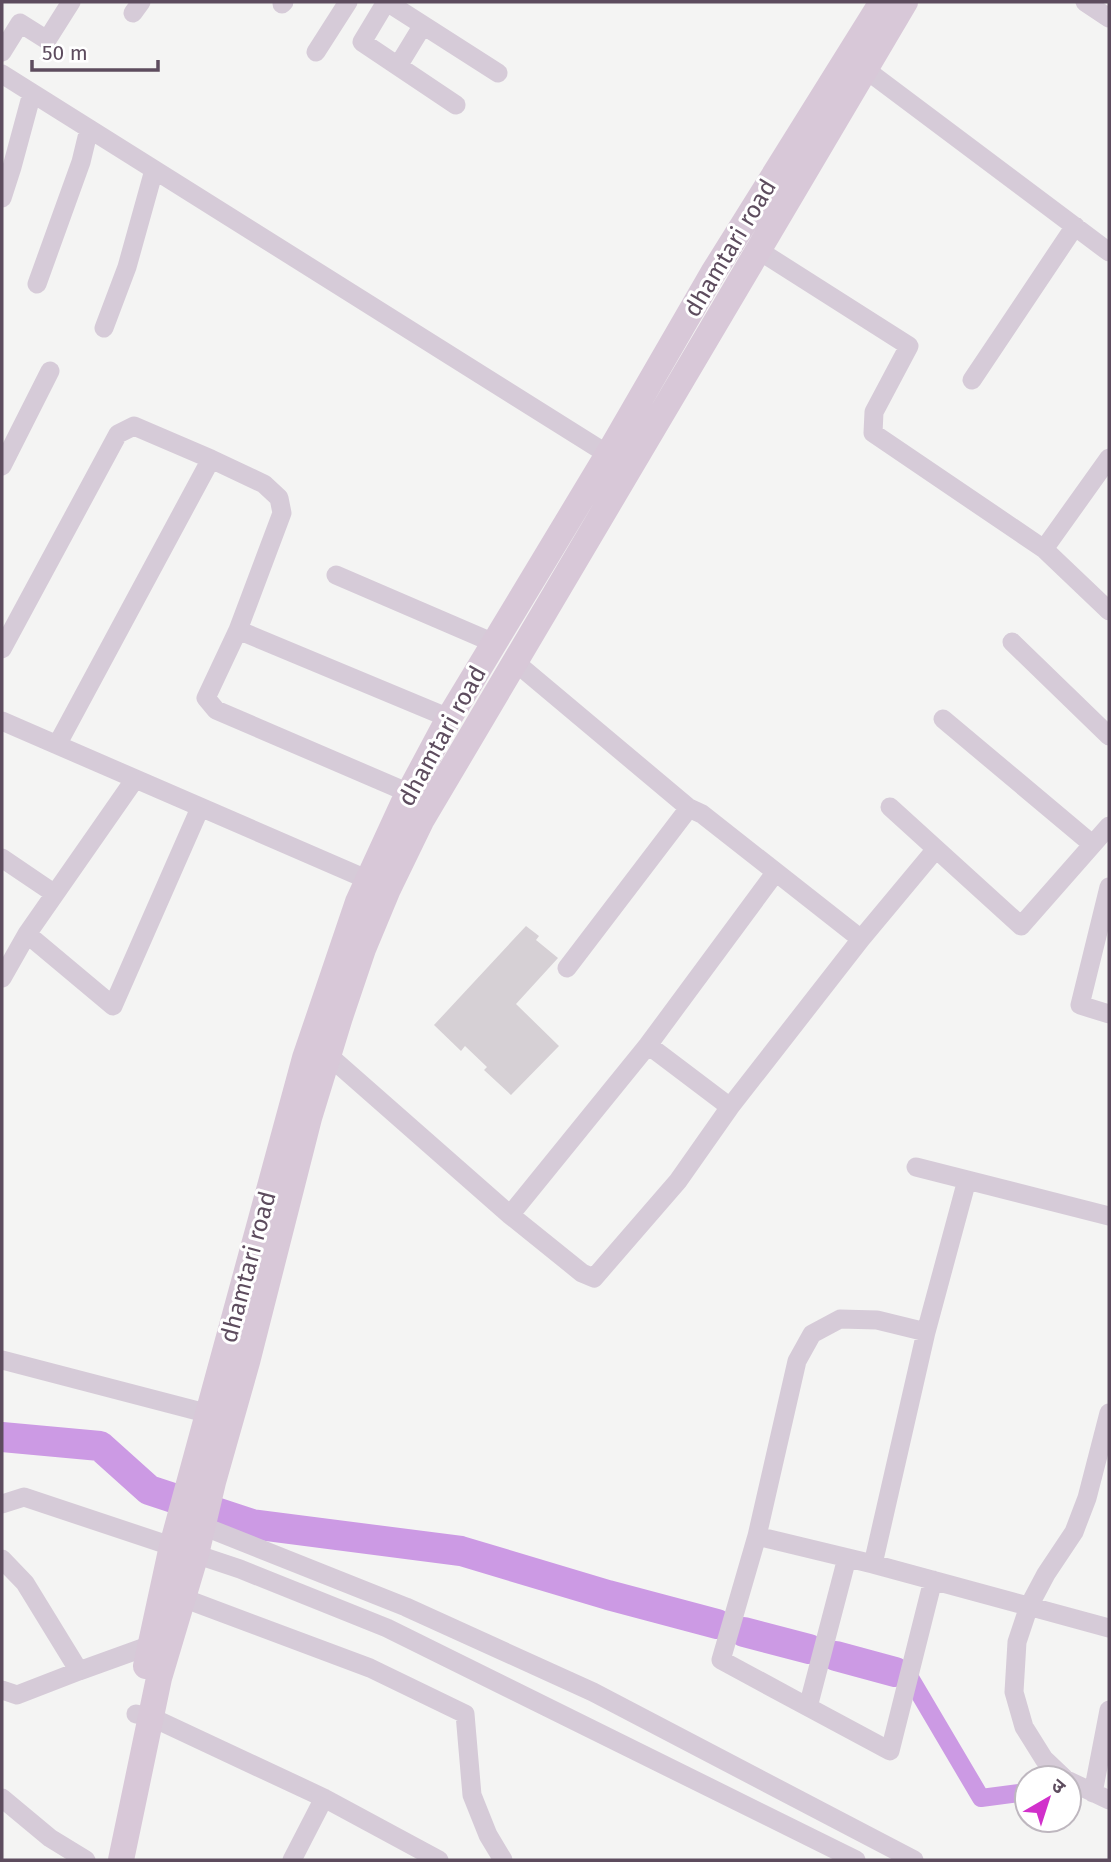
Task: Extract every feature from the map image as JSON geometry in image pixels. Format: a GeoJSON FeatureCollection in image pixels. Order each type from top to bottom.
{"type":"FeatureCollection","features":[{"type":"Feature","properties":{"kind":"main road","name":"dhamtari road"},"geometry":{"type":"LineString","coordinates":[[219,1417],[305,1058],[358,902],[378,885],[409,793],[493,645],[618,461],[713,273],[882,2]]}},
{"type":"Feature","properties":{"kind":"main road"},"geometry":{"type":"LineString","coordinates":[[121,1860],[151,1645],[184,1550],[219,1417],[328,1055],[363,949],[378,885],[421,821],[515,662],[618,461],[758,250],[905,2]]}},
{"type":"Feature","properties":{"kind":"main road"},"geometry":{"type":"LineString","coordinates":[[103,1860],[143,1715],[159,1678],[183,1598],[184,1550]]}},
{"type":"Feature","properties":{"kind":"street"},"geometry":{"type":"LineString","coordinates":[[2,52],[20,23],[47,40],[71,2]]}},
{"type":"Feature","properties":{"kind":"street"},"geometry":{"type":"LineString","coordinates":[[316,52],[348,2]]}},
{"type":"Feature","properties":{"kind":"street"},"geometry":{"type":"LineString","coordinates":[[456,105],[362,42],[386,2],[417,14],[498,73]]}},
{"type":"Feature","properties":{"kind":"street"},"geometry":{"type":"LineString","coordinates":[[1086,2],[1109,18]]}},
{"type":"Feature","properties":{"kind":"street"},"geometry":{"type":"LineString","coordinates":[[398,66],[417,14]]}},
{"type":"Feature","properties":{"kind":"street"},"geometry":{"type":"LineString","coordinates":[[865,69],[1109,252]]}},
{"type":"Feature","properties":{"kind":"street"},"geometry":{"type":"LineString","coordinates":[[2,74],[618,461]]}},
{"type":"Feature","properties":{"kind":"street"},"geometry":{"type":"LineString","coordinates":[[2,198],[32,93]]}},
{"type":"Feature","properties":{"kind":"street"},"geometry":{"type":"LineString","coordinates":[[37,284],[89,129]]}},
{"type":"Feature","properties":{"kind":"street"},"geometry":{"type":"LineString","coordinates":[[104,328],[127,267],[154,170]]}},
{"type":"Feature","properties":{"kind":"street"},"geometry":{"type":"LineString","coordinates":[[972,380],[1075,226]]}},
{"type":"Feature","properties":{"kind":"street"},"geometry":{"type":"LineString","coordinates":[[758,250],[909,346],[874,412],[873,433],[1044,549],[1109,611]]}},
{"type":"Feature","properties":{"kind":"street"},"geometry":{"type":"LineString","coordinates":[[2,466],[50,371]]}},
{"type":"Feature","properties":{"kind":"street"},"geometry":{"type":"LineString","coordinates":[[2,649],[118,434],[134,426],[264,484],[279,498],[282,513],[238,630],[206,698],[216,710],[409,793]]}},
{"type":"Feature","properties":{"kind":"street"},"geometry":{"type":"LineString","coordinates":[[1044,549],[1109,458]]}},
{"type":"Feature","properties":{"kind":"street"},"geometry":{"type":"LineString","coordinates":[[57,745],[211,459]]}},
{"type":"Feature","properties":{"kind":"street"},"geometry":{"type":"LineString","coordinates":[[336,575],[487,640],[493,645]]}},
{"type":"Feature","properties":{"kind":"street"},"geometry":{"type":"LineString","coordinates":[[238,630],[449,719]]}},
{"type":"Feature","properties":{"kind":"street"},"geometry":{"type":"LineString","coordinates":[[1012,642],[1109,736]]}},
{"type":"Feature","properties":{"kind":"street"},"geometry":{"type":"LineString","coordinates":[[515,662],[689,808],[702,814],[861,939]]}},
{"type":"Feature","properties":{"kind":"street"},"geometry":{"type":"LineString","coordinates":[[943,719],[1093,844]]}},
{"type":"Feature","properties":{"kind":"street"},"geometry":{"type":"LineString","coordinates":[[2,722],[378,885]]}},
{"type":"Feature","properties":{"kind":"street"},"geometry":{"type":"LineString","coordinates":[[2,978],[27,934],[135,779]]}},
{"type":"Feature","properties":{"kind":"street"},"geometry":{"type":"LineString","coordinates":[[890,807],[1021,926],[1109,826]]}},
{"type":"Feature","properties":{"kind":"street"},"geometry":{"type":"LineString","coordinates":[[27,934],[113,1006],[200,808]]}},
{"type":"Feature","properties":{"kind":"street"},"geometry":{"type":"LineString","coordinates":[[567,968],[689,808]]}},
{"type":"Feature","properties":{"kind":"street"},"geometry":{"type":"LineString","coordinates":[[328,1055],[510,1215],[582,1273],[594,1278],[678,1181],[730,1107],[861,939],[936,849]]}},
{"type":"Feature","properties":{"kind":"street"},"geometry":{"type":"LineString","coordinates":[[2,858],[55,894]]}},
{"type":"Feature","properties":{"kind":"street"},"geometry":{"type":"LineString","coordinates":[[510,1215],[648,1045],[775,873]]}},
{"type":"Feature","properties":{"kind":"street"},"geometry":{"type":"LineString","coordinates":[[1109,887],[1080,1006],[1109,1014]]}},
{"type":"Feature","properties":{"kind":"street"},"geometry":{"type":"LineString","coordinates":[[648,1045],[730,1107]]}},
{"type":"Feature","properties":{"kind":"street"},"geometry":{"type":"LineString","coordinates":[[916,1167],[1109,1216]]}},
{"type":"Feature","properties":{"kind":"street"},"geometry":{"type":"LineString","coordinates":[[873,1564],[926,1332],[967,1180]]}},
{"type":"Feature","properties":{"kind":"street"},"geometry":{"type":"LineString","coordinates":[[926,1332],[877,1320],[840,1319],[811,1334],[797,1361],[757,1535],[721,1660],[890,1751],[933,1580]]}},
{"type":"Feature","properties":{"kind":"street"},"geometry":{"type":"LineString","coordinates":[[2,1360],[219,1417]]}},
{"type":"Feature","properties":{"kind":"street"},"geometry":{"type":"LineString","coordinates":[[1049,1764],[1024,1727],[1014,1692],[1017,1642],[1029,1606],[1046,1574],[1074,1532],[1087,1498],[1109,1413]]}},
{"type":"Feature","properties":{"kind":"street"},"geometry":{"type":"LineString","coordinates":[[2,1504],[24,1497],[240,1569],[387,1628],[856,1860]]}},
{"type":"Feature","properties":{"kind":"street"},"geometry":{"type":"LineString","coordinates":[[192,1521],[406,1606],[593,1692],[914,1860]]}},
{"type":"Feature","properties":{"kind":"street"},"geometry":{"type":"LineString","coordinates":[[757,1535],[1109,1628]]}},
{"type":"Feature","properties":{"kind":"street"},"geometry":{"type":"LineString","coordinates":[[808,1707],[847,1558]]}},
{"type":"Feature","properties":{"kind":"street"},"geometry":{"type":"LineString","coordinates":[[2,1559],[25,1583],[79,1671]]}},
{"type":"Feature","properties":{"kind":"street"},"geometry":{"type":"LineString","coordinates":[[183,1598],[370,1668],[465,1714],[472,1795],[488,1835],[503,1860]]}},
{"type":"Feature","properties":{"kind":"street"},"geometry":{"type":"LineString","coordinates":[[2,1689],[17,1695],[151,1645]]}},
{"type":"Feature","properties":{"kind":"street"},"geometry":{"type":"LineString","coordinates":[[1083,1788],[1101,1796],[1109,1710]]}},
{"type":"Feature","properties":{"kind":"street"},"geometry":{"type":"LineString","coordinates":[[143,1715],[324,1798],[439,1860]]}},
{"type":"Feature","properties":{"kind":"street"},"geometry":{"type":"LineString","coordinates":[[2,1798],[50,1838],[86,1860]]}},
{"type":"Feature","properties":{"kind":"street"},"geometry":{"type":"LineString","coordinates":[[292,1860],[324,1798]]}},
{"type":"Feature","properties":{"kind":"building"},"geometry":{"type":"Polygon","coordinates":[[[526,926],[539,936],[536,940],[558,958],[516,1004],[559,1046],[511,1095],[484,1070],[487,1067],[465,1046],[461,1051],[434,1025],[526,926]]]}},
{"type":"Feature","properties":{"kind":"waterway"},"geometry":{"type":"LineString","coordinates":[[2,1437],[100,1446],[149,1490],[252,1524],[461,1551],[717,1624]]}},
{"type":"Feature","properties":{"kind":"waterway"},"geometry":{"type":"LineString","coordinates":[[744,1632],[809,1649]]}},
{"type":"Feature","properties":{"kind":"waterway"},"geometry":{"type":"LineString","coordinates":[[836,1656],[895,1672]]}},
{"type":"Feature","properties":{"kind":"waterway"},"geometry":{"type":"LineString","coordinates":[[909,1676],[981,1798],[1013,1794]]}}]}
